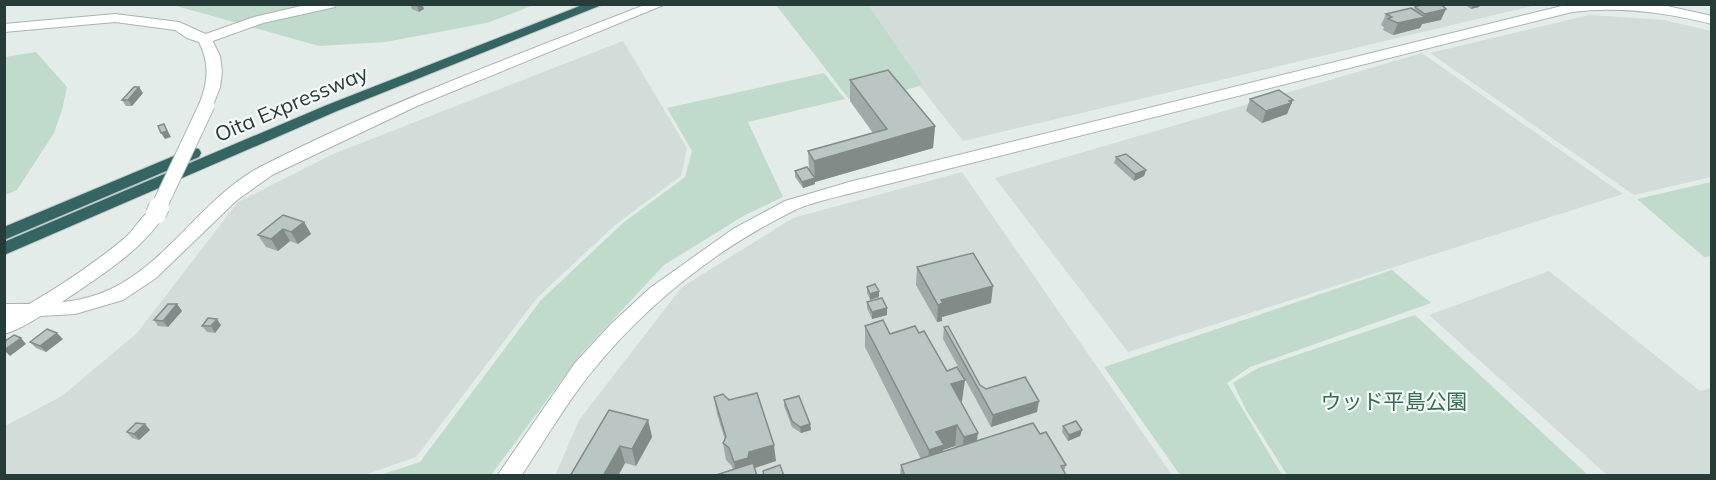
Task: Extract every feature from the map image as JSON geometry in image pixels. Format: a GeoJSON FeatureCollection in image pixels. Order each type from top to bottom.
{"type":"FeatureCollection","features":[{"type":"Feature","properties":{"kind":"highway","name":"Oita Expressway"},"geometry":{"type":"LineString","coordinates":[[4,234],[314,103],[569,4]]}},
{"type":"Feature","properties":{"kind":"highway","name":"Oita Expressway"},"geometry":{"type":"LineString","coordinates":[[4,249],[332,108],[598,4]]}},
{"type":"Feature","properties":{"kind":"street"},"geometry":{"type":"LineString","coordinates":[[4,28],[115,18],[179,26],[192,35],[205,39],[259,20],[330,4]]}},
{"type":"Feature","properties":{"kind":"street"},"geometry":{"type":"LineString","coordinates":[[4,311],[33,311],[87,305],[117,294],[164,260],[242,187],[264,172],[434,92],[660,4]]}},
{"type":"Feature","properties":{"kind":"street"},"geometry":{"type":"LineString","coordinates":[[508,476],[582,369],[618,329],[657,293],[696,262],[738,233],[791,205],[849,188],[1572,8],[1588,5],[1638,6],[1712,20]]}},
{"type":"Feature","properties":{"kind":"street"},"geometry":{"type":"LineString","coordinates":[[4,327],[91,273],[134,240],[156,214],[216,83],[214,57],[205,39]]}},
{"type":"Feature","properties":{"kind":"shaded area"},"geometry":{"type":"Polygon","coordinates":[[[856,5],[1537,5],[963,141],[856,5]]]}},
{"type":"Feature","properties":{"kind":"shaded area"},"geometry":{"type":"Polygon","coordinates":[[[1589,15],[1664,20],[1711,31],[1711,177],[1634,195],[1430,53],[1589,15]]]}},
{"type":"Feature","properties":{"kind":"shaded area"},"geometry":{"type":"Polygon","coordinates":[[[623,41],[687,148],[681,176],[615,225],[537,298],[416,457],[362,476],[5,476],[5,426],[62,396],[137,333],[238,202],[333,154],[623,41]]]}},
{"type":"Feature","properties":{"kind":"shaded area"},"geometry":{"type":"Polygon","coordinates":[[[1422,53],[1623,194],[1128,352],[995,178],[1422,53]]]}},
{"type":"Feature","properties":{"kind":"shaded area"},"geometry":{"type":"Polygon","coordinates":[[[962,172],[1172,475],[555,476],[579,420],[682,287],[793,218],[962,172]]]}},
{"type":"Feature","properties":{"kind":"shaded area"},"geometry":{"type":"Polygon","coordinates":[[[1549,271],[1700,391],[1711,388],[1711,475],[1607,475],[1429,315],[1549,271]]]}},
{"type":"Feature","properties":{"kind":"green space"},"geometry":{"type":"Polygon","coordinates":[[[5,4],[534,5],[487,23],[385,42],[319,46],[173,5],[5,4]]]}},
{"type":"Feature","properties":{"kind":"green space"},"geometry":{"type":"Polygon","coordinates":[[[776,5],[868,5],[923,85],[902,91],[849,99],[776,5]]]}},
{"type":"Feature","properties":{"kind":"green space"},"geometry":{"type":"Polygon","coordinates":[[[36,52],[67,87],[54,133],[17,190],[5,195],[5,57],[36,52]]]}},
{"type":"Feature","properties":{"kind":"green space"},"geometry":{"type":"Polygon","coordinates":[[[824,73],[845,99],[748,122],[783,197],[745,215],[664,265],[581,354],[491,475],[380,475],[420,462],[541,300],[623,223],[685,177],[692,151],[667,108],[824,73]]]}},
{"type":"Feature","properties":{"kind":"green space"},"geometry":{"type":"Polygon","coordinates":[[[1711,182],[1711,256],[1704,257],[1637,199],[1711,182]]]}},
{"type":"Feature","properties":{"kind":"green space"},"geometry":{"type":"Polygon","coordinates":[[[1392,270],[1431,303],[1250,367],[1227,383],[1282,475],[1180,475],[1104,367],[1392,270]]]}},
{"type":"Feature","properties":{"kind":"green space","name":"ウッド平島公園"},"geometry":{"type":"Polygon","coordinates":[[[1415,315],[1588,475],[1287,475],[1246,410],[1233,383],[1258,368],[1415,315]]]}},
{"type":"Feature","properties":{"kind":"building"},"geometry":{"type":"Polygon","coordinates":[[[1424,4],[1441,4],[1446,9],[1425,14],[1415,7],[1424,4]]]}},
{"type":"Feature","properties":{"kind":"building"},"geometry":{"type":"Polygon","coordinates":[[[1411,8],[1425,17],[1398,23],[1388,19],[1392,17],[1386,14],[1411,8]]]}},
{"type":"Feature","properties":{"kind":"building"},"geometry":{"type":"Polygon","coordinates":[[[888,70],[935,126],[814,161],[808,151],[887,129],[850,80],[888,70]]]}},
{"type":"Feature","properties":{"kind":"building"},"geometry":{"type":"Polygon","coordinates":[[[134,87],[139,87],[128,100],[122,100],[134,87]]]}},
{"type":"Feature","properties":{"kind":"building"},"geometry":{"type":"Polygon","coordinates":[[[1279,90],[1293,100],[1289,101],[1291,103],[1266,111],[1250,99],[1279,90]]]}},
{"type":"Feature","properties":{"kind":"building"},"geometry":{"type":"Polygon","coordinates":[[[164,124],[167,131],[161,133],[158,126],[164,124]]]}},
{"type":"Feature","properties":{"kind":"building"},"geometry":{"type":"Polygon","coordinates":[[[1126,154],[1146,170],[1135,174],[1116,157],[1126,154]]]}},
{"type":"Feature","properties":{"kind":"building"},"geometry":{"type":"Polygon","coordinates":[[[807,167],[815,178],[802,182],[795,171],[807,167]]]}},
{"type":"Feature","properties":{"kind":"building"},"geometry":{"type":"Polygon","coordinates":[[[283,215],[304,222],[291,232],[283,229],[271,239],[258,235],[283,215]]]}},
{"type":"Feature","properties":{"kind":"building"},"geometry":{"type":"Polygon","coordinates":[[[973,253],[993,286],[941,300],[943,303],[938,305],[917,267],[973,253]]]}},
{"type":"Feature","properties":{"kind":"building"},"geometry":{"type":"Polygon","coordinates":[[[875,284],[879,291],[870,294],[867,287],[875,284]]]}},
{"type":"Feature","properties":{"kind":"building"},"geometry":{"type":"Polygon","coordinates":[[[882,298],[887,308],[872,312],[867,302],[882,298]]]}},
{"type":"Feature","properties":{"kind":"building"},"geometry":{"type":"Polygon","coordinates":[[[168,304],[177,304],[163,321],[154,320],[168,304]]]}},
{"type":"Feature","properties":{"kind":"building"},"geometry":{"type":"Polygon","coordinates":[[[208,318],[217,319],[211,326],[202,326],[208,318]]]}},
{"type":"Feature","properties":{"kind":"building"},"geometry":{"type":"Polygon","coordinates":[[[883,320],[890,334],[915,326],[919,333],[924,331],[947,371],[957,367],[965,380],[951,384],[978,433],[964,437],[957,425],[936,432],[944,445],[929,450],[865,326],[883,320]]]}},
{"type":"Feature","properties":{"kind":"building"},"geometry":{"type":"Polygon","coordinates":[[[948,326],[980,385],[986,389],[1025,377],[1039,401],[993,415],[944,327],[948,326]]]}},
{"type":"Feature","properties":{"kind":"building"},"geometry":{"type":"Polygon","coordinates":[[[47,329],[57,333],[40,346],[30,342],[47,329]]]}},
{"type":"Feature","properties":{"kind":"building"},"geometry":{"type":"Polygon","coordinates":[[[14,335],[21,338],[4,350],[4,342],[14,335]]]}},
{"type":"Feature","properties":{"kind":"building"},"geometry":{"type":"Polygon","coordinates":[[[757,393],[774,445],[749,452],[748,458],[734,462],[729,448],[723,443],[726,437],[714,397],[723,394],[729,400],[757,393]]]}},
{"type":"Feature","properties":{"kind":"building"},"geometry":{"type":"Polygon","coordinates":[[[799,396],[810,424],[800,427],[792,421],[784,400],[799,396]]]}},
{"type":"Feature","properties":{"kind":"building"},"geometry":{"type":"Polygon","coordinates":[[[609,410],[648,420],[632,449],[620,446],[603,476],[570,476],[609,410]]]}},
{"type":"Feature","properties":{"kind":"building"},"geometry":{"type":"Polygon","coordinates":[[[1076,421],[1082,430],[1069,435],[1063,426],[1076,421]]]}},
{"type":"Feature","properties":{"kind":"building"},"geometry":{"type":"Polygon","coordinates":[[[136,423],[145,424],[134,434],[127,432],[136,423]]]}},
{"type":"Feature","properties":{"kind":"building"},"geometry":{"type":"Polygon","coordinates":[[[1033,423],[1040,434],[1046,432],[1066,465],[1061,466],[1066,475],[905,476],[901,465],[1033,423]]]}},
{"type":"Feature","properties":{"kind":"building"},"geometry":{"type":"Polygon","coordinates":[[[753,463],[757,476],[713,476],[753,463]]]}},
{"type":"Feature","properties":{"kind":"building"},"geometry":{"type":"Polygon","coordinates":[[[780,465],[784,476],[764,476],[763,471],[780,465]]]}}]}
